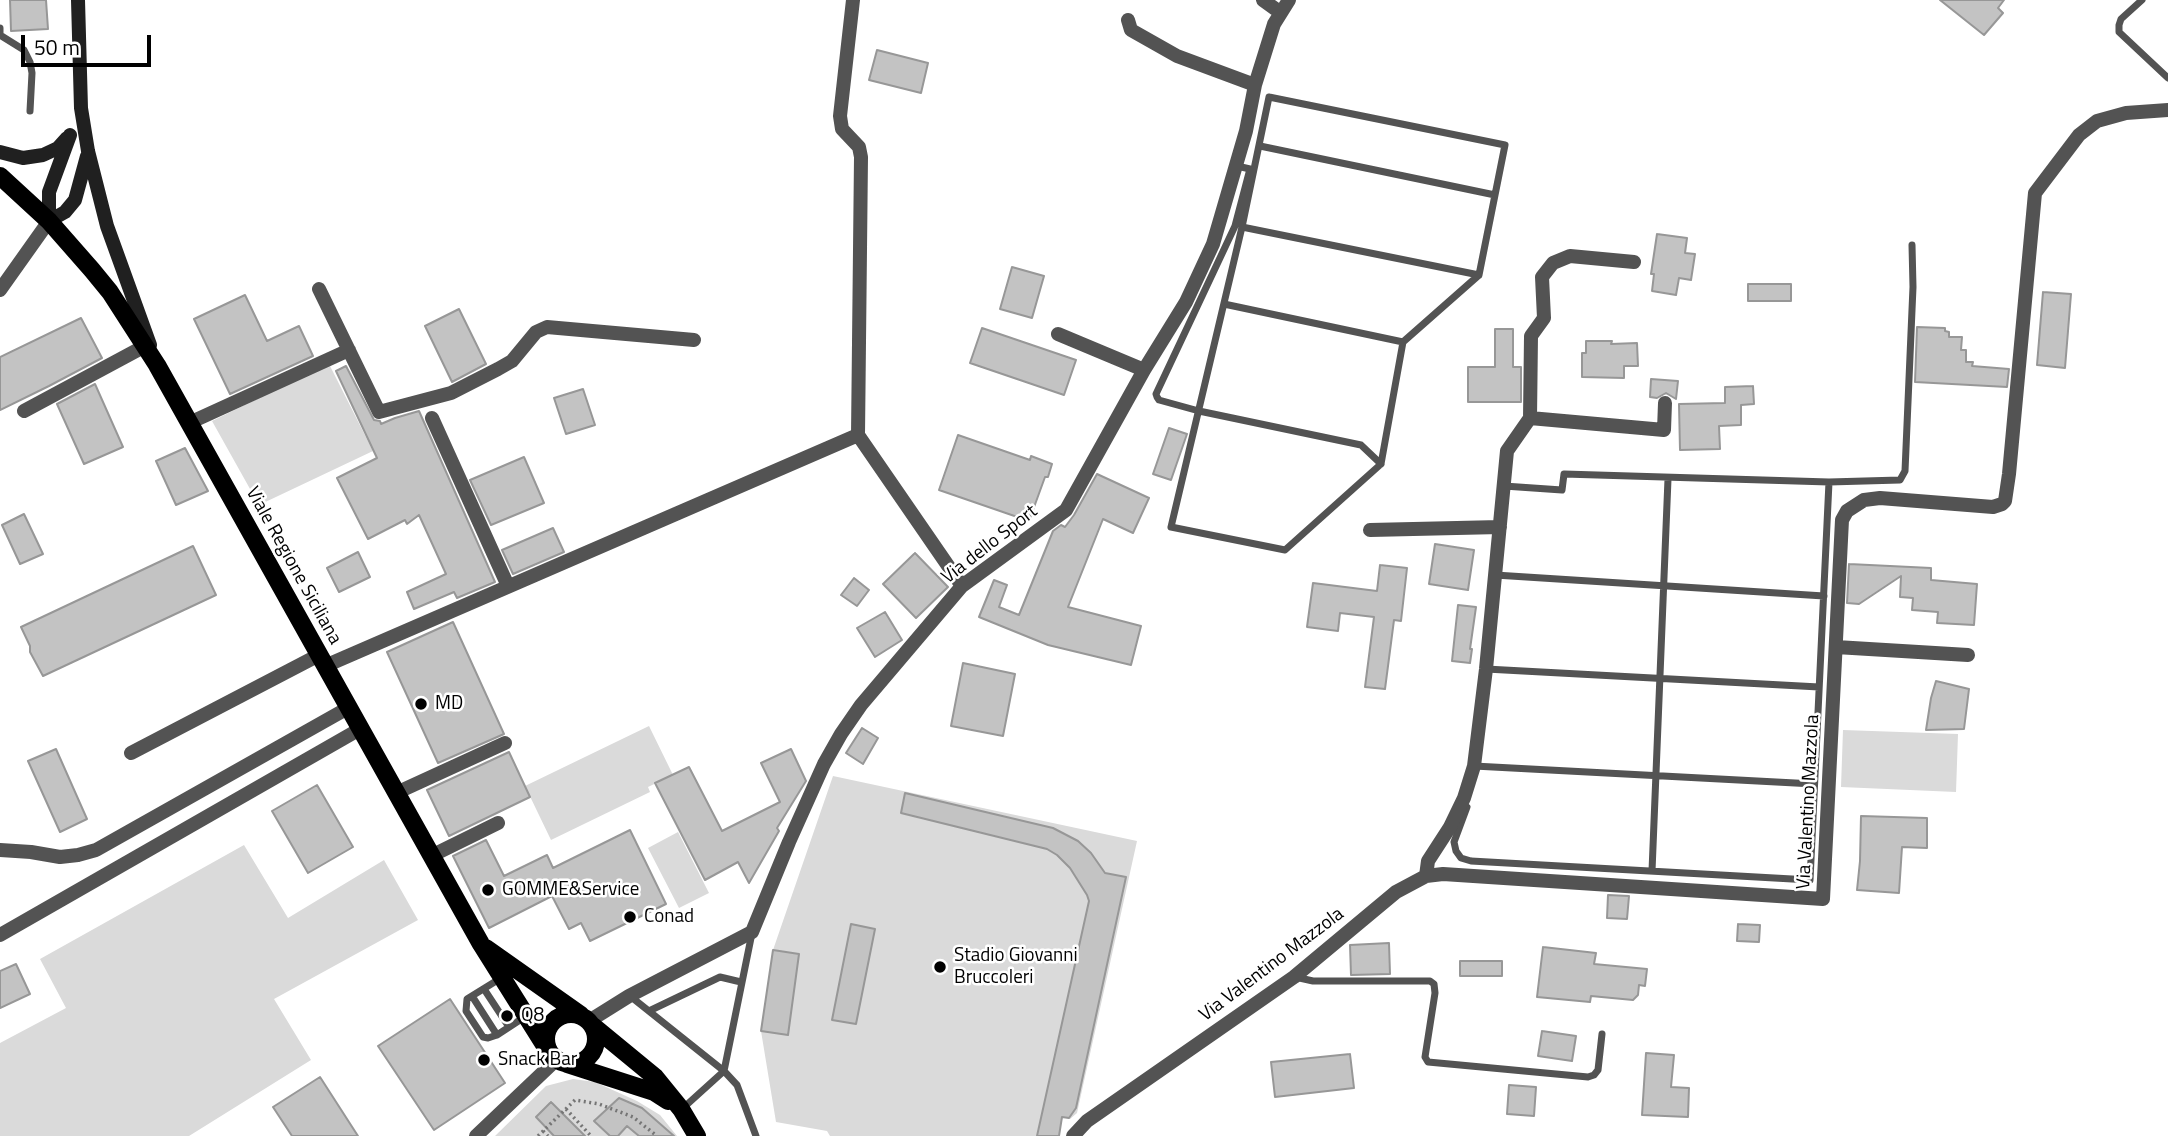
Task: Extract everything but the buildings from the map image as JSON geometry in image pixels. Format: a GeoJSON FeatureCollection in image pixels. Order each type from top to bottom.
{"type":"FeatureCollection","features":[{"type":"Feature","properties":{"kind":"main road","name":"Viale Regione Siciliana"},"geometry":{"type":"LineString","coordinates":[[0,176],[75,249],[110,292],[157,365],[481,944],[526,1016],[557,1059]]}},
{"type":"Feature","properties":{"kind":"main road"},"geometry":{"type":"LineString","coordinates":[[481,944],[589,1022],[655,1077],[681,1109],[697,1136]]}},
{"type":"Feature","properties":{"kind":"main road"},"geometry":{"type":"LineString","coordinates":[[557,1059],[579,1063],[591,1054],[596,1040],[589,1022],[571,1013],[556,1018],[550,1024],[545,1039],[557,1059],[654,1091],[681,1109]]}},
{"type":"Feature","properties":{"kind":"street"},"geometry":{"type":"LineString","coordinates":[[78,0],[80,108],[88,151],[107,226],[157,365]]}},
{"type":"Feature","properties":{"kind":"street"},"geometry":{"type":"LineString","coordinates":[[853,0],[840,116],[842,129],[859,147],[861,157],[858,435],[962,586]]}},
{"type":"Feature","properties":{"kind":"street"},"geometry":{"type":"LineString","coordinates":[[1264,0],[1285,6]]}},
{"type":"Feature","properties":{"kind":"street","name":"Via dello Sport"},"geometry":{"type":"LineString","coordinates":[[752,932],[824,764],[841,734],[861,705],[962,586],[1066,510],[1144,370],[1186,302],[1213,244],[1237,166],[1255,85],[1275,24],[1285,6]]}},
{"type":"Feature","properties":{"kind":"street"},"geometry":{"type":"LineString","coordinates":[[1128,20],[1131,30],[1177,56],[1255,85]]}},
{"type":"Feature","properties":{"kind":"street"},"geometry":{"type":"LineString","coordinates":[[49,221],[50,192],[80,108]]}},
{"type":"Feature","properties":{"kind":"street","name":"Via Valentino Mazzola"},"geometry":{"type":"LineString","coordinates":[[1073,1136],[1087,1121],[1294,977],[1396,892],[1426,876],[1443,874],[1823,899],[1842,520],[1846,511],[1864,500],[1880,498],[1993,506],[2002,504],[2007,498],[2035,193],[2079,135],[2097,121],[2126,113],[2168,110]]}},
{"type":"Feature","properties":{"kind":"street"},"geometry":{"type":"LineString","coordinates":[[0,152],[23,158],[43,155],[58,148],[70,135]]}},
{"type":"Feature","properties":{"kind":"street"},"geometry":{"type":"LineString","coordinates":[[0,290],[49,221],[65,212],[75,200],[88,151]]}},
{"type":"Feature","properties":{"kind":"street"},"geometry":{"type":"LineString","coordinates":[[1426,876],[1428,861],[1450,827],[1478,766],[1507,451],[1530,418],[1531,336],[1544,318],[1542,277],[1552,263],[1570,256],[1634,262]]}},
{"type":"Feature","properties":{"kind":"street"},"geometry":{"type":"LineString","coordinates":[[319,289],[379,412],[451,393],[512,361],[536,332],[547,327],[694,340]]}},
{"type":"Feature","properties":{"kind":"street"},"geometry":{"type":"LineString","coordinates":[[1058,334],[1144,370]]}},
{"type":"Feature","properties":{"kind":"street"},"geometry":{"type":"LineString","coordinates":[[24,411],[145,346]]}},
{"type":"Feature","properties":{"kind":"street"},"geometry":{"type":"LineString","coordinates":[[189,423],[349,350]]}},
{"type":"Feature","properties":{"kind":"street"},"geometry":{"type":"LineString","coordinates":[[1530,418],[1664,430],[1665,404]]}},
{"type":"Feature","properties":{"kind":"street"},"geometry":{"type":"LineString","coordinates":[[432,418],[508,586]]}},
{"type":"Feature","properties":{"kind":"street"},"geometry":{"type":"LineString","coordinates":[[131,753],[322,660],[508,586],[858,435]]}},
{"type":"Feature","properties":{"kind":"street"},"geometry":{"type":"LineString","coordinates":[[1370,530],[1500,527]]}},
{"type":"Feature","properties":{"kind":"street"},"geometry":{"type":"LineString","coordinates":[[1836,647],[1968,655]]}},
{"type":"Feature","properties":{"kind":"street"},"geometry":{"type":"LineString","coordinates":[[0,850],[60,857],[96,850],[348,708]]}},
{"type":"Feature","properties":{"kind":"street"},"geometry":{"type":"LineString","coordinates":[[0,935],[360,729]]}},
{"type":"Feature","properties":{"kind":"street"},"geometry":{"type":"LineString","coordinates":[[396,793],[505,743]]}},
{"type":"Feature","properties":{"kind":"street"},"geometry":{"type":"LineString","coordinates":[[431,856],[498,823]]}},
{"type":"Feature","properties":{"kind":"street"},"geometry":{"type":"LineString","coordinates":[[589,1022],[629,996],[752,932]]}},
{"type":"Feature","properties":{"kind":"street"},"geometry":{"type":"LineString","coordinates":[[476,1136],[557,1059]]}},
{"type":"Feature","properties":{"kind":"lane"},"geometry":{"type":"LineString","coordinates":[[2142,0],[2122,19],[2119,32],[2168,78]]}},
{"type":"Feature","properties":{"kind":"lane"},"geometry":{"type":"LineString","coordinates":[[0,28],[0,35],[24,50],[30,62],[30,111]]}},
{"type":"Feature","properties":{"kind":"lane"},"geometry":{"type":"LineString","coordinates":[[1269,97],[1505,145],[1479,275],[1403,342],[1381,464],[1285,550],[1171,527],[1260,146],[1269,97]]}},
{"type":"Feature","properties":{"kind":"lane"},"geometry":{"type":"LineString","coordinates":[[1260,146],[1495,195]]}},
{"type":"Feature","properties":{"kind":"lane"},"geometry":{"type":"LineString","coordinates":[[1237,166],[1250,169],[1235,226],[1156,394],[1159,400],[1199,411],[1361,445],[1381,464]]}},
{"type":"Feature","properties":{"kind":"lane"},"geometry":{"type":"LineString","coordinates":[[1242,226],[1479,275]]}},
{"type":"Feature","properties":{"kind":"lane"},"geometry":{"type":"LineString","coordinates":[[1503,486],[1562,490],[1564,474],[1829,482],[1899,480],[1905,474],[1913,287],[1912,245]]}},
{"type":"Feature","properties":{"kind":"lane"},"geometry":{"type":"LineString","coordinates":[[1224,304],[1403,342]]}},
{"type":"Feature","properties":{"kind":"lane"},"geometry":{"type":"LineString","coordinates":[[1652,871],[1668,479]]}},
{"type":"Feature","properties":{"kind":"lane"},"geometry":{"type":"LineString","coordinates":[[1814,784],[1478,766],[1454,842],[1461,858],[1471,861],[1810,880],[1829,482]]}},
{"type":"Feature","properties":{"kind":"lane"},"geometry":{"type":"LineString","coordinates":[[1495,575],[1824,596]]}},
{"type":"Feature","properties":{"kind":"lane"},"geometry":{"type":"LineString","coordinates":[[1486,669],[1819,687]]}},
{"type":"Feature","properties":{"kind":"lane"},"geometry":{"type":"LineString","coordinates":[[681,1109],[724,1072],[752,932]]}},
{"type":"Feature","properties":{"kind":"lane"},"geometry":{"type":"LineString","coordinates":[[649,1012],[720,977],[741,982]]}},
{"type":"Feature","properties":{"kind":"lane"},"geometry":{"type":"LineString","coordinates":[[1294,977],[1313,981],[1430,981],[1434,984],[1435,993],[1425,1057],[1428,1062],[1588,1077],[1598,1070],[1602,1034]]}},
{"type":"Feature","properties":{"kind":"lane"},"geometry":{"type":"LineString","coordinates":[[501,978],[467,999],[466,1011],[483,1037],[497,1035],[526,1016]]}},
{"type":"Feature","properties":{"kind":"lane"},"geometry":{"type":"LineString","coordinates":[[484,989],[509,1027]]}},
{"type":"Feature","properties":{"kind":"lane"},"geometry":{"type":"LineString","coordinates":[[472,996],[497,1035]]}},
{"type":"Feature","properties":{"kind":"lane"},"geometry":{"type":"LineString","coordinates":[[629,996],[737,1084],[756,1136]]}},
{"type":"Feature","properties":{"kind":"path"},"geometry":{"type":"LineString","coordinates":[[538,1136],[575,1100],[598,1104],[633,1118],[657,1136]]}},
{"type":"Feature","properties":{"kind":"path"},"geometry":{"type":"LineString","coordinates":[[566,1109],[592,1136]]}},
{"type":"Feature","properties":{"kind":"path"},"geometry":{"type":"LineString","coordinates":[[543,1131],[548,1136]]}},
{"type":"Feature","properties":{"kind":"shaded area"},"geometry":{"type":"Polygon","coordinates":[[[329,364],[373,451],[259,505],[212,421],[329,364]]]}},
{"type":"Feature","properties":{"kind":"shaded area"},"geometry":{"type":"Polygon","coordinates":[[[649,726],[673,775],[648,787],[650,792],[551,840],[525,786],[649,726]]]}},
{"type":"Feature","properties":{"kind":"shaded area"},"geometry":{"type":"Polygon","coordinates":[[[1843,730],[1958,734],[1956,792],[1841,787],[1843,730]]]}},
{"type":"Feature","properties":{"kind":"shaded area","name":"Stadio Giovanni Bruccoleri"},"geometry":{"type":"Polygon","coordinates":[[[833,776],[1137,841],[1077,1113],[1070,1119],[1062,1117],[1059,1136],[830,1136],[827,1131],[776,1122],[761,1031],[773,950],[833,776]]]}},
{"type":"Feature","properties":{"kind":"shaded area"},"geometry":{"type":"Polygon","coordinates":[[[678,832],[709,893],[679,908],[648,848],[678,832]]]}},
{"type":"Feature","properties":{"kind":"shaded area"},"geometry":{"type":"Polygon","coordinates":[[[244,845],[288,918],[384,860],[418,920],[274,999],[311,1060],[189,1136],[0,1136],[0,1043],[66,1008],[40,959],[244,845]]]}},
{"type":"Feature","properties":{"kind":"shaded area"},"geometry":{"type":"Polygon","coordinates":[[[573,1079],[595,1082],[637,1101],[660,1115],[677,1136],[495,1136],[546,1086],[573,1079]]]}},
{"type":"Feature","properties":{"kind":"place","name":"MD"},"geometry":{"type":"Point","coordinates":[421,704]}},
{"type":"Feature","properties":{"kind":"place","name":"GOMME&Service"},"geometry":{"type":"Point","coordinates":[488,890]}},
{"type":"Feature","properties":{"kind":"place","name":"Conad"},"geometry":{"type":"Point","coordinates":[630,917]}},
{"type":"Feature","properties":{"kind":"place","name":"Stadio Giovanni Bruccoleri"},"geometry":{"type":"Point","coordinates":[940,967]}},
{"type":"Feature","properties":{"kind":"place","name":"Q8"},"geometry":{"type":"Point","coordinates":[507,1016]}},
{"type":"Feature","properties":{"kind":"place","name":"Snack Bar"},"geometry":{"type":"Point","coordinates":[484,1060]}}]}
